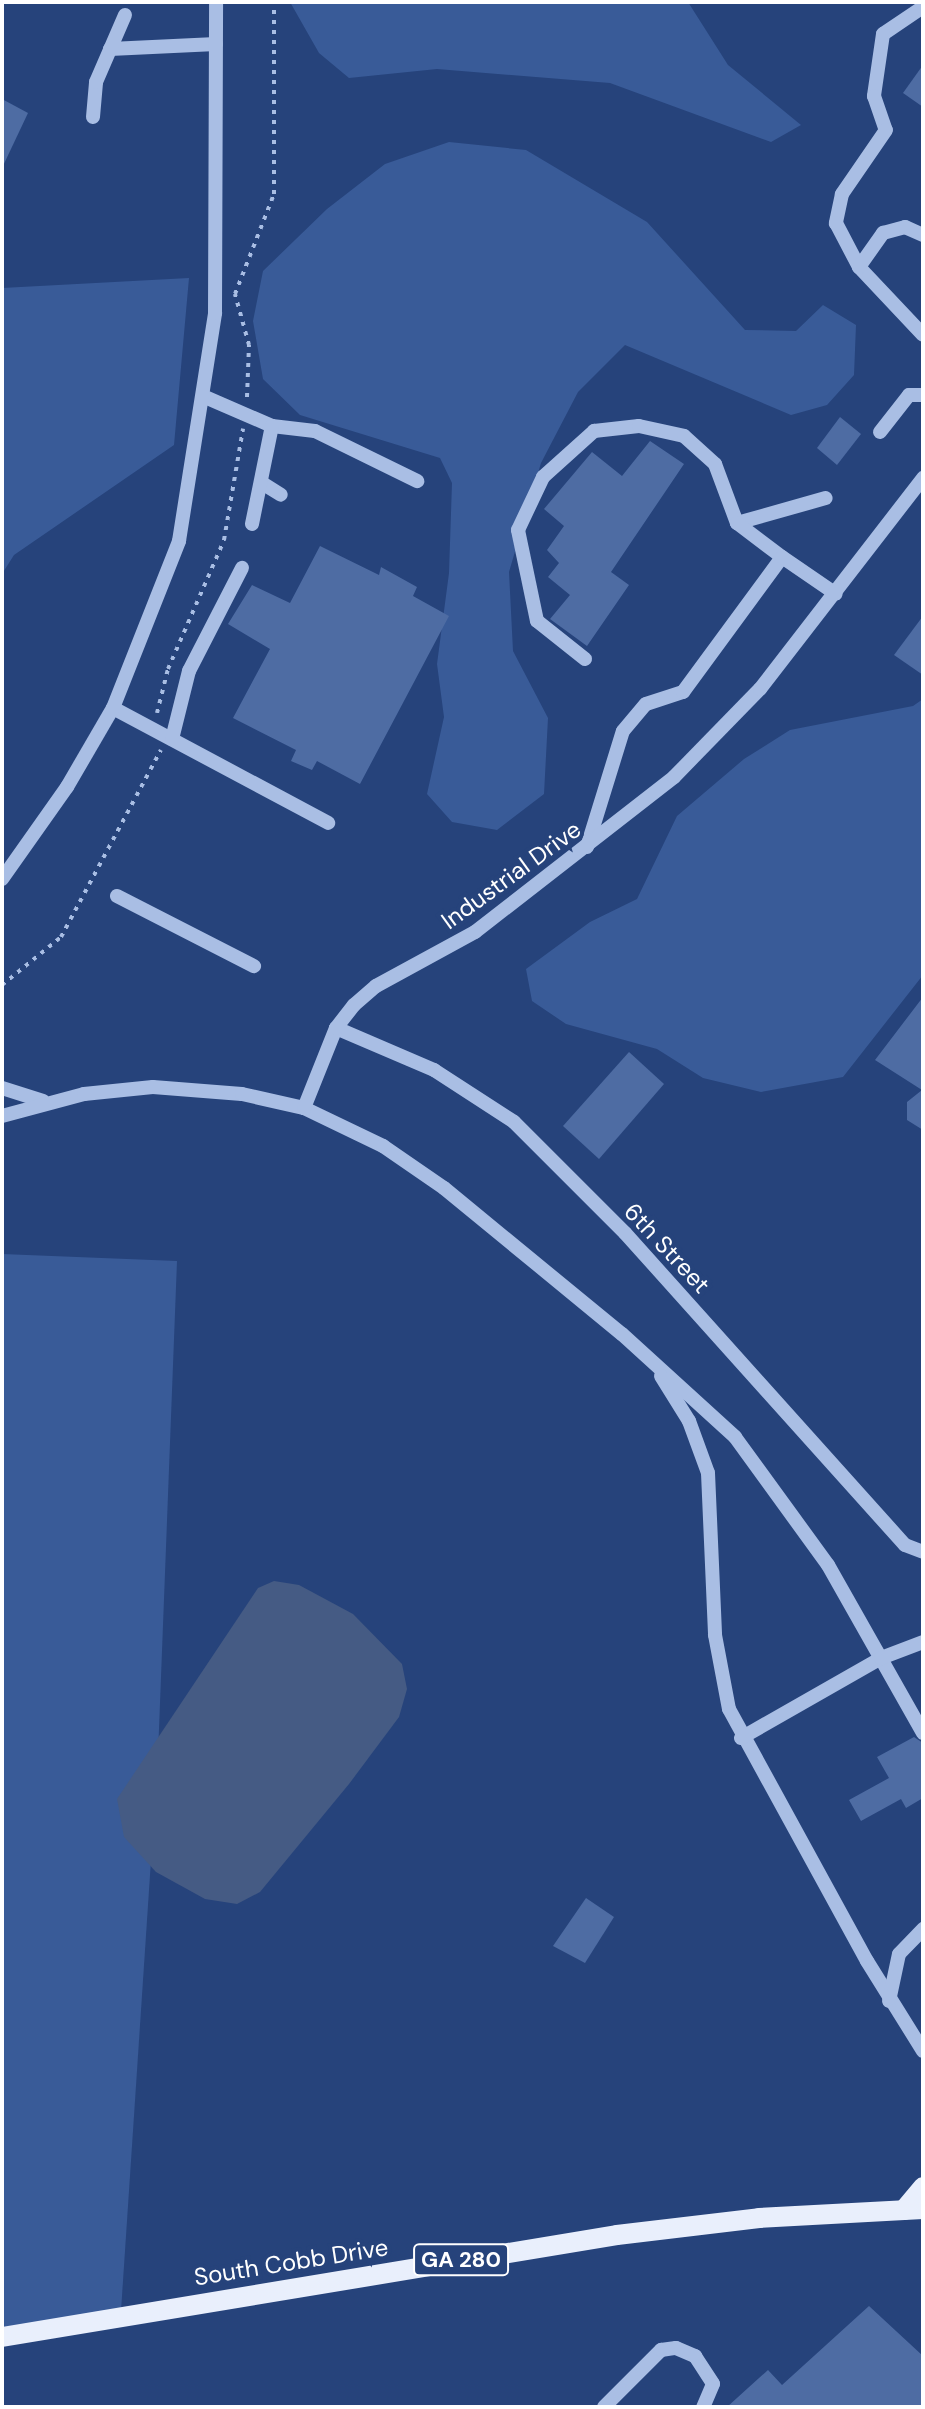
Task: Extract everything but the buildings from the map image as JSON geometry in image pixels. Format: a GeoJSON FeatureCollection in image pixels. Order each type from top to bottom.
{"type":"FeatureCollection","features":[{"type":"Feature","properties":{"kind":"main road"},"geometry":{"type":"LineString","coordinates":[[913,2210],[923,2187]]}},
{"type":"Feature","properties":{"kind":"main road","name":"South Cobb Drive"},"geometry":{"type":"LineString","coordinates":[[2,2337],[617,2235],[759,2218],[913,2210]]}},
{"type":"Feature","properties":{"kind":"street"},"geometry":{"type":"LineString","coordinates":[[2,879],[67,787],[113,708],[179,541],[205,397],[219,235],[216,2]]}},
{"type":"Feature","properties":{"kind":"street"},"geometry":{"type":"LineString","coordinates":[[923,7],[883,34],[874,96],[886,130],[842,194],[836,223],[859,267],[923,335]]}},
{"type":"Feature","properties":{"kind":"street"},"geometry":{"type":"LineString","coordinates":[[93,117],[96,82],[125,15]]}},
{"type":"Feature","properties":{"kind":"street"},"geometry":{"type":"LineString","coordinates":[[110,49],[216,44]]}},
{"type":"Feature","properties":{"kind":"street"},"geometry":{"type":"LineString","coordinates":[[859,267],[883,233],[905,227],[923,235]]}},
{"type":"Feature","properties":{"kind":"street"},"geometry":{"type":"LineString","coordinates":[[880,432],[909,395],[923,395]]}},
{"type":"Feature","properties":{"kind":"street"},"geometry":{"type":"LineString","coordinates":[[205,397],[272,426],[315,431],[417,481]]}},
{"type":"Feature","properties":{"kind":"street"},"geometry":{"type":"LineString","coordinates":[[252,524],[272,426]]}},
{"type":"Feature","properties":{"kind":"street"},"geometry":{"type":"LineString","coordinates":[[585,659],[537,621],[518,530],[543,477],[594,431],[639,426],[684,436],[715,464],[737,523],[836,594]]}},
{"type":"Feature","properties":{"kind":"street","name":"Industrial Drive"},"geometry":{"type":"LineString","coordinates":[[304,1108],[336,1028],[376,986],[475,932],[587,848],[731,722],[836,594],[923,478]]}},
{"type":"Feature","properties":{"kind":"street"},"geometry":{"type":"LineString","coordinates":[[262,483],[281,495]]}},
{"type":"Feature","properties":{"kind":"street"},"geometry":{"type":"LineString","coordinates":[[737,523],[826,498]]}},
{"type":"Feature","properties":{"kind":"street"},"geometry":{"type":"LineString","coordinates":[[587,848],[623,731],[646,704],[683,692],[782,557]]}},
{"type":"Feature","properties":{"kind":"street"},"geometry":{"type":"LineString","coordinates":[[172,739],[189,671],[242,568]]}},
{"type":"Feature","properties":{"kind":"street"},"geometry":{"type":"LineString","coordinates":[[113,708],[328,823]]}},
{"type":"Feature","properties":{"kind":"street"},"geometry":{"type":"LineString","coordinates":[[117,896],[254,966]]}},
{"type":"Feature","properties":{"kind":"street","name":"6th Street"},"geometry":{"type":"LineString","coordinates":[[336,1028],[453,1080],[514,1122],[625,1233],[905,1545],[923,1552]]}},
{"type":"Feature","properties":{"kind":"street"},"geometry":{"type":"LineString","coordinates":[[2,1116],[47,1102],[122,1088],[184,1087],[304,1108],[383,1146],[423,1172],[653,1362],[758,1464],[828,1565],[923,1733]]}},
{"type":"Feature","properties":{"kind":"street"},"geometry":{"type":"LineString","coordinates":[[2,1088],[47,1102]]}},
{"type":"Feature","properties":{"kind":"street"},"geometry":{"type":"LineString","coordinates":[[653,1362],[689,1421],[708,1473],[718,1666],[741,1738],[889,2001],[923,2051]]}},
{"type":"Feature","properties":{"kind":"street"},"geometry":{"type":"LineString","coordinates":[[741,1738],[881,1658],[923,1642]]}},
{"type":"Feature","properties":{"kind":"street"},"geometry":{"type":"LineString","coordinates":[[889,2001],[899,1954],[923,1929]]}},
{"type":"Feature","properties":{"kind":"street"},"geometry":{"type":"LineString","coordinates":[[604,2407],[661,2350],[676,2348],[695,2356],[713,2384],[703,2407]]}},
{"type":"Feature","properties":{"kind":"shaded area"},"geometry":{"type":"Polygon","coordinates":[[[290,2],[688,2],[728,65],[801,125],[771,142],[610,83],[437,69],[349,78],[319,53],[290,2]]]}},
{"type":"Feature","properties":{"kind":"shaded area"},"geometry":{"type":"Polygon","coordinates":[[[449,142],[526,150],[647,222],[745,330],[796,331],[823,305],[856,325],[854,375],[827,405],[791,415],[625,345],[578,392],[541,463],[509,572],[513,651],[548,718],[544,794],[497,830],[452,822],[427,794],[444,717],[437,664],[449,573],[452,483],[440,458],[300,415],[263,379],[253,321],[263,271],[327,209],[385,164],[449,142]]]}},
{"type":"Feature","properties":{"kind":"shaded area"},"geometry":{"type":"Polygon","coordinates":[[[189,278],[174,445],[14,555],[2,574],[2,288],[189,278]]]}},
{"type":"Feature","properties":{"kind":"shaded area"},"geometry":{"type":"Polygon","coordinates":[[[923,699],[923,975],[843,1077],[761,1092],[703,1078],[657,1049],[566,1024],[532,1001],[526,969],[590,922],[637,899],[677,816],[744,759],[790,730],[913,706],[923,699]]]}},
{"type":"Feature","properties":{"kind":"shaded area"},"geometry":{"type":"Polygon","coordinates":[[[2,1254],[177,1261],[158,1755],[121,2311],[2,2333],[2,1254]]]}},
{"type":"Feature","properties":{"kind":"shaded area"},"geometry":{"type":"Polygon","coordinates":[[[274,1581],[299,1585],[353,1614],[402,1664],[407,1689],[399,1717],[349,1784],[260,1892],[237,1904],[205,1899],[156,1872],[124,1837],[117,1799],[258,1588],[274,1581]]]}}]}
